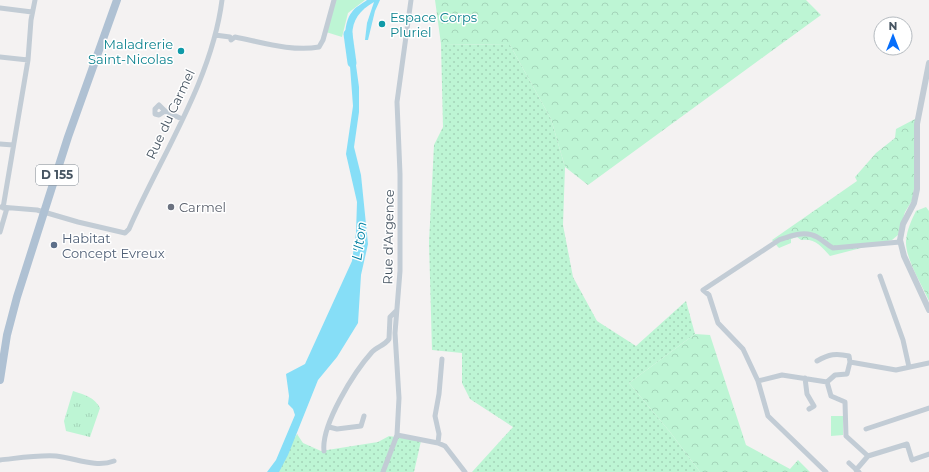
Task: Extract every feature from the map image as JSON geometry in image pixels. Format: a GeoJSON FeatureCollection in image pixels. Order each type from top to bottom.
{"type":"FeatureCollection","features":[{"type":"Feature","properties":{"kind":"main road","name":"D 155"},"geometry":{"type":"LineString","coordinates":[[0,380],[17,297],[68,137],[117,0]]}},
{"type":"Feature","properties":{"kind":"street"},"geometry":{"type":"LineString","coordinates":[[0,232],[28,60],[32,12],[35,0]]}},
{"type":"Feature","properties":{"kind":"street","name":"Rue du Carmel"},"geometry":{"type":"LineString","coordinates":[[45,212],[125,233],[193,96],[220,20],[222,0]]}},
{"type":"Feature","properties":{"kind":"street"},"geometry":{"type":"LineString","coordinates":[[215,35],[230,37],[231,40],[235,38],[294,48],[308,49],[318,47],[323,40],[334,0]]}},
{"type":"Feature","properties":{"kind":"street","name":"Rue d'Argence"},"geometry":{"type":"LineString","coordinates":[[382,472],[397,435],[399,398],[395,333],[400,271],[400,174],[397,102],[411,0]]}},
{"type":"Feature","properties":{"kind":"street"},"geometry":{"type":"LineString","coordinates":[[0,8],[32,12]]}},
{"type":"Feature","properties":{"kind":"street"},"geometry":{"type":"LineString","coordinates":[[0,57],[28,60]]}},
{"type":"Feature","properties":{"kind":"street"},"geometry":{"type":"LineString","coordinates":[[929,63],[917,124],[917,189],[914,203],[903,224],[900,242],[904,256],[929,310]]}},
{"type":"Feature","properties":{"kind":"street"},"geometry":{"type":"LineString","coordinates":[[165,111],[182,118]]}},
{"type":"Feature","properties":{"kind":"street"},"geometry":{"type":"LineString","coordinates":[[0,144],[13,145]]}},
{"type":"Feature","properties":{"kind":"street"},"geometry":{"type":"LineString","coordinates":[[3,208],[45,212]]}},
{"type":"Feature","properties":{"kind":"street"},"geometry":{"type":"LineString","coordinates":[[826,472],[768,416],[758,381],[744,349],[718,323],[709,296],[704,290],[779,240],[788,237],[808,234],[816,236],[833,248],[844,249],[879,243],[900,242]]}},
{"type":"Feature","properties":{"kind":"street"},"geometry":{"type":"LineString","coordinates":[[880,276],[903,340],[909,367]]}},
{"type":"Feature","properties":{"kind":"street"},"geometry":{"type":"LineString","coordinates":[[324,452],[323,444],[343,392],[371,354],[389,339],[390,317],[396,310]]}},
{"type":"Feature","properties":{"kind":"street"},"geometry":{"type":"LineString","coordinates":[[817,361],[827,355],[835,353],[849,356],[850,362],[847,374],[835,375],[827,382]]}},
{"type":"Feature","properties":{"kind":"street"},"geometry":{"type":"LineString","coordinates":[[438,443],[439,434],[435,416],[439,394],[442,360]]}},
{"type":"Feature","properties":{"kind":"street"},"geometry":{"type":"LineString","coordinates":[[850,362],[896,370],[929,363]]}},
{"type":"Feature","properties":{"kind":"street"},"geometry":{"type":"LineString","coordinates":[[758,381],[782,375],[827,382]]}},
{"type":"Feature","properties":{"kind":"street"},"geometry":{"type":"LineString","coordinates":[[805,378],[806,394],[814,406],[809,409]]}},
{"type":"Feature","properties":{"kind":"street"},"geometry":{"type":"LineString","coordinates":[[827,382],[831,396],[845,402],[846,436],[868,456]]}},
{"type":"Feature","properties":{"kind":"street"},"geometry":{"type":"LineString","coordinates":[[866,429],[929,408]]}},
{"type":"Feature","properties":{"kind":"street"},"geometry":{"type":"LineString","coordinates":[[329,427],[337,429],[360,426],[364,416]]}},
{"type":"Feature","properties":{"kind":"street"},"geometry":{"type":"LineString","coordinates":[[397,435],[438,443],[445,446],[465,472]]}},
{"type":"Feature","properties":{"kind":"street"},"geometry":{"type":"LineString","coordinates":[[849,463],[857,471],[868,456],[907,444],[912,460],[929,454]]}},
{"type":"Feature","properties":{"kind":"street"},"geometry":{"type":"LineString","coordinates":[[0,460],[17,456],[39,456],[70,458],[89,462],[107,463],[114,461]]}},
{"type":"Feature","properties":{"kind":"green space"},"geometry":{"type":"Polygon","coordinates":[[[335,0],[365,0],[348,13],[342,37],[326,32],[335,0]]]}},
{"type":"Feature","properties":{"kind":"green space"},"geometry":{"type":"Polygon","coordinates":[[[435,0],[806,0],[821,15],[588,185],[565,167],[551,119],[510,45],[441,44],[435,0]]]}},
{"type":"Feature","properties":{"kind":"green space"},"geometry":{"type":"Polygon","coordinates":[[[441,44],[510,45],[551,119],[565,167],[563,225],[573,277],[597,321],[636,346],[686,301],[695,334],[629,383],[670,432],[700,472],[472,472],[513,427],[470,399],[462,383],[462,353],[432,350],[429,242],[434,145],[443,127],[441,44]]]}},
{"type":"Feature","properties":{"kind":"green space"},"geometry":{"type":"Polygon","coordinates":[[[915,119],[916,166],[913,199],[905,212],[898,235],[892,240],[830,256],[824,249],[814,242],[810,240],[801,240],[797,237],[791,239],[791,243],[779,248],[772,240],[857,181],[855,177],[876,153],[895,138],[896,129],[915,119]]]}},
{"type":"Feature","properties":{"kind":"green space"},"geometry":{"type":"Polygon","coordinates":[[[926,207],[929,211],[929,301],[914,271],[906,248],[907,233],[916,211],[926,207]]]}},
{"type":"Feature","properties":{"kind":"green space"},"geometry":{"type":"Polygon","coordinates":[[[695,334],[710,335],[746,445],[790,469],[798,460],[810,472],[700,472],[670,432],[629,383],[695,334]]]}},
{"type":"Feature","properties":{"kind":"green space"},"geometry":{"type":"Polygon","coordinates":[[[73,391],[92,399],[100,408],[90,437],[66,431],[64,421],[73,391]]]}},
{"type":"Feature","properties":{"kind":"green space"},"geometry":{"type":"Polygon","coordinates":[[[831,416],[843,416],[843,435],[831,436],[831,416]]]}},
{"type":"Feature","properties":{"kind":"green space"},"geometry":{"type":"Polygon","coordinates":[[[297,434],[303,443],[321,451],[378,442],[389,436],[421,441],[414,472],[275,472],[297,434]]]}},
{"type":"Feature","properties":{"kind":"water"},"geometry":{"type":"Polygon","coordinates":[[[367,0],[380,0],[375,11],[368,40],[365,40],[367,23],[374,2],[359,14],[354,24],[352,37],[353,44],[346,47],[345,34],[348,19],[355,9],[367,0]]]}},
{"type":"Feature","properties":{"kind":"water"},"geometry":{"type":"Polygon","coordinates":[[[354,51],[359,87],[359,112],[354,147],[361,175],[368,244],[361,275],[358,323],[337,357],[318,380],[288,455],[279,472],[267,472],[276,460],[295,415],[293,409],[288,404],[289,396],[286,374],[305,364],[352,261],[356,233],[357,202],[346,154],[353,106],[349,53],[354,51]]]}},
{"type":"Feature","properties":{"kind":"waterway","name":"L'Iton"},"geometry":{"type":"LineString","coordinates":[[348,34],[352,63]]}},
{"type":"Feature","properties":{"kind":"place","name":"Espace Corps Pluriel"},"geometry":{"type":"Point","coordinates":[382,24]}},
{"type":"Feature","properties":{"kind":"place","name":"Maladrerie Saint-Nicolas"},"geometry":{"type":"Point","coordinates":[181,51]}},
{"type":"Feature","properties":{"kind":"place","name":"Carmel"},"geometry":{"type":"Point","coordinates":[171,207]}},
{"type":"Feature","properties":{"kind":"place","name":"Habitat Concept Evreux"},"geometry":{"type":"Point","coordinates":[54,245]}}]}
